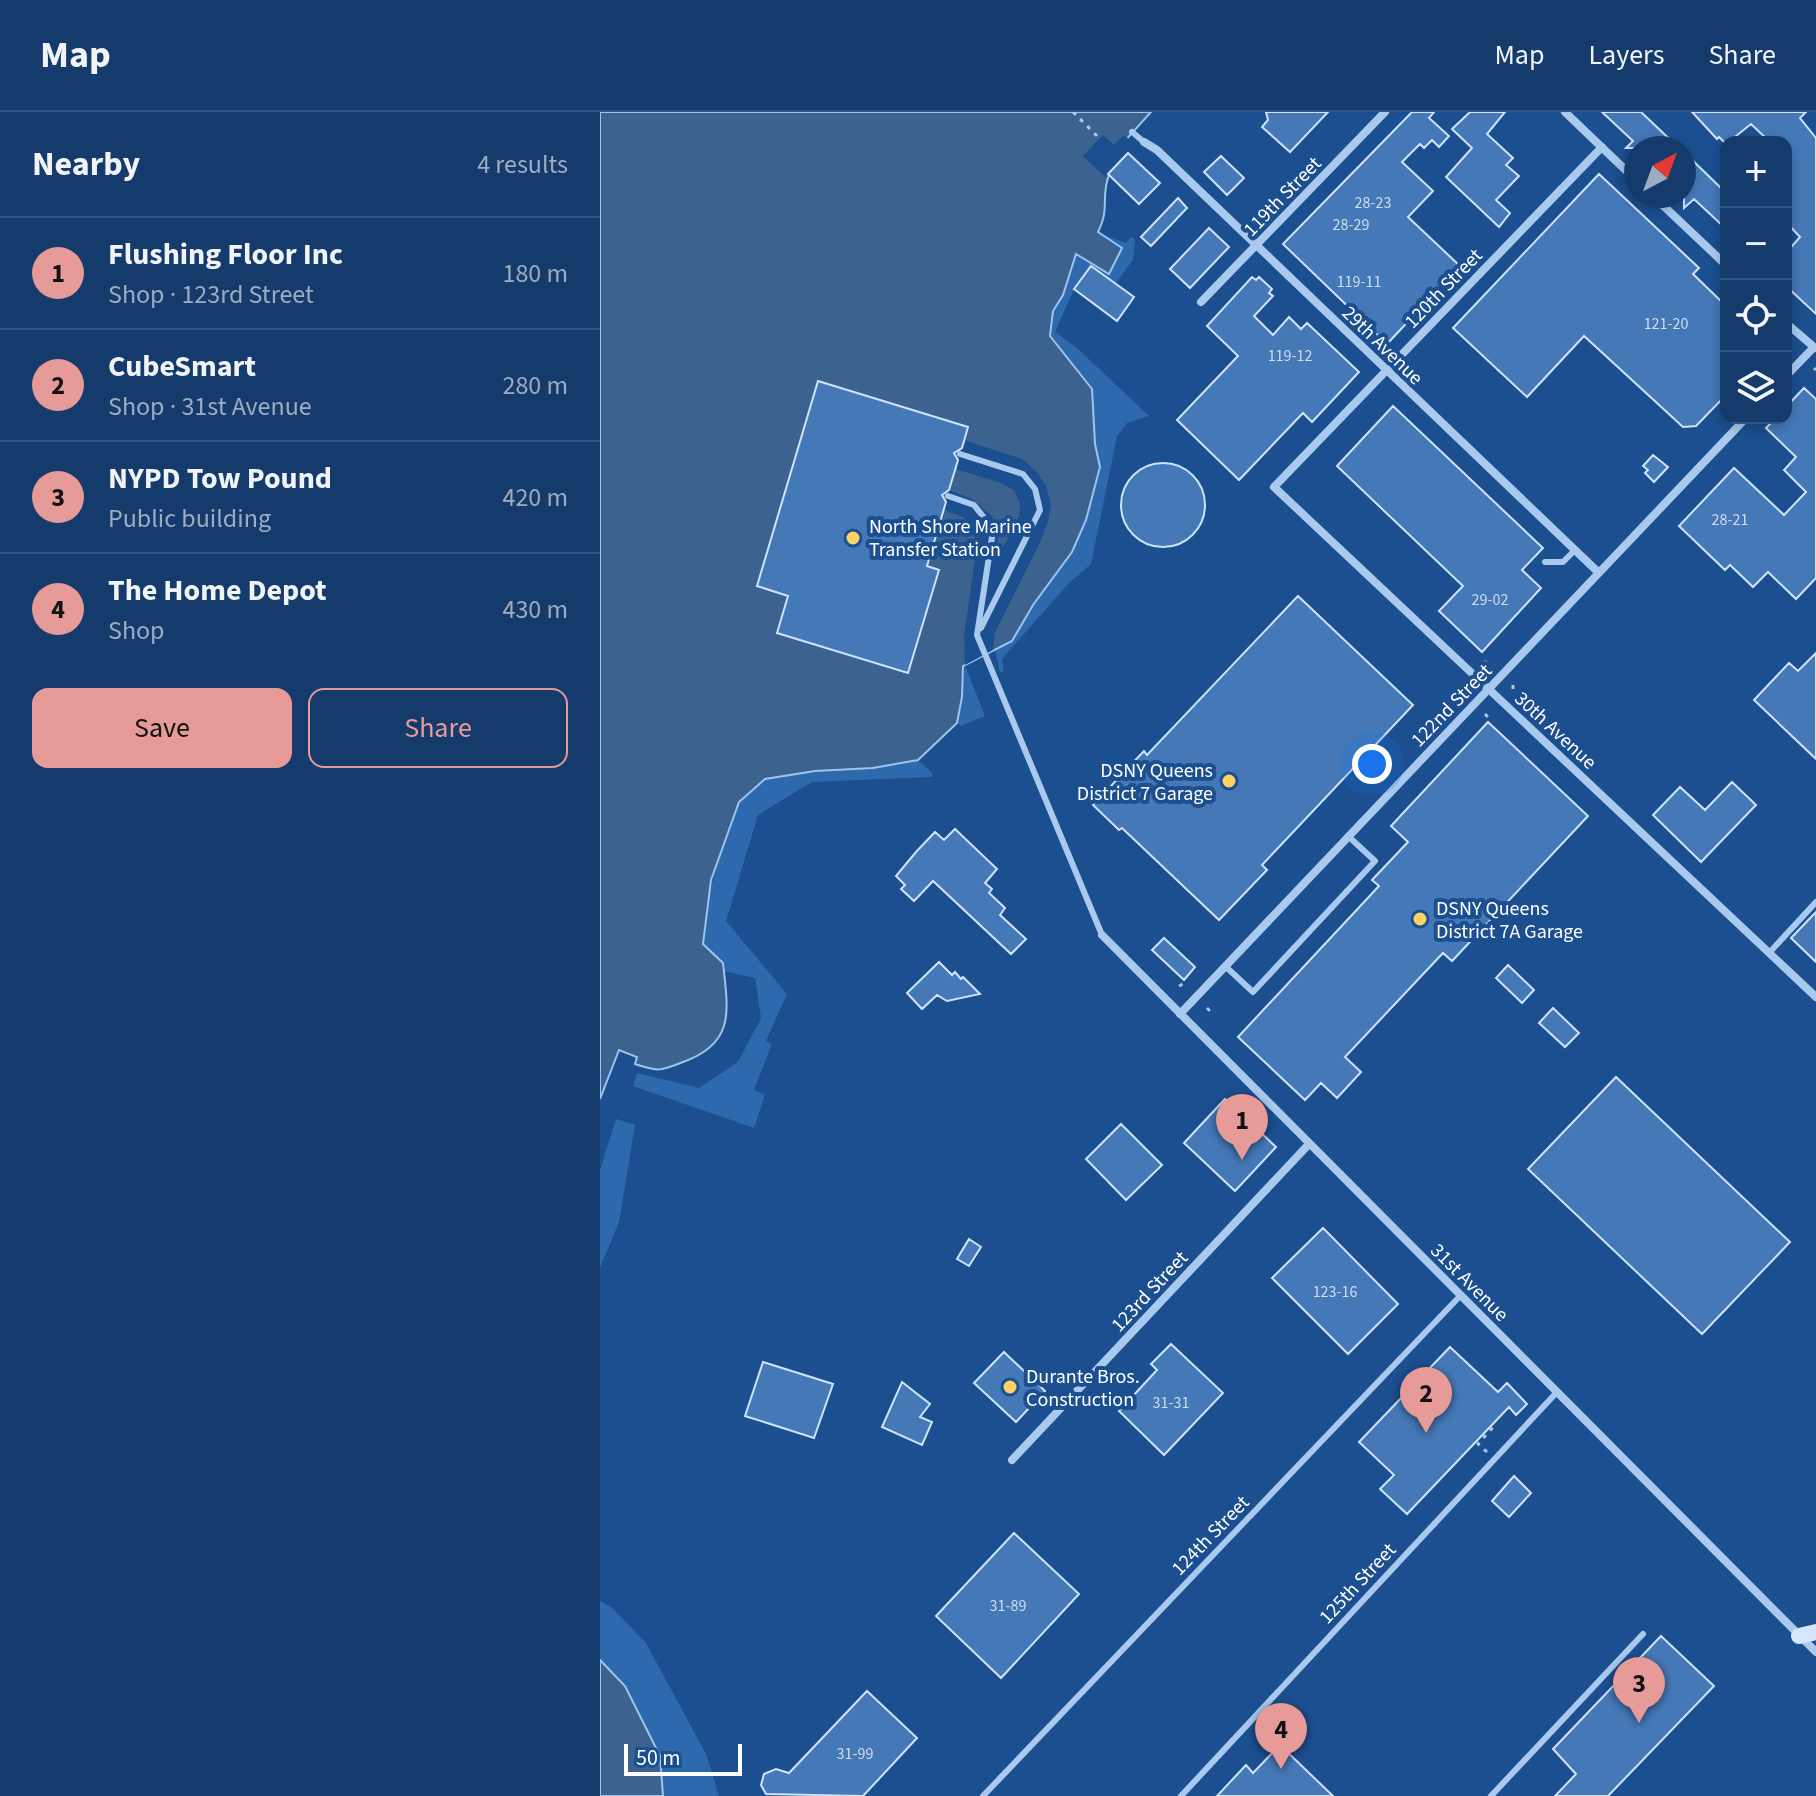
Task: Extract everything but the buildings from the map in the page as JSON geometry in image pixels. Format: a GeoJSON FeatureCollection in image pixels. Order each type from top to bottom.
{"type":"FeatureCollection","features":[{"type":"Feature","properties":{"kind":"street","name":"119th Street"},"geometry":{"type":"LineString","coordinates":[[1201,302],[1385,112]]}},
{"type":"Feature","properties":{"kind":"street"},"geometry":{"type":"LineString","coordinates":[[1565,112],[1624,168]]}},
{"type":"Feature","properties":{"kind":"street","name":"29th Avenue"},"geometry":{"type":"LineString","coordinates":[[1144,142],[1157,150],[1599,573]]}},
{"type":"Feature","properties":{"kind":"street","name":"120th Street"},"geometry":{"type":"LineString","coordinates":[[1274,487],[1602,147]]}},
{"type":"Feature","properties":{"kind":"street"},"geometry":{"type":"LineString","coordinates":[[1666,208],[1720,259]]}},
{"type":"Feature","properties":{"kind":"street"},"geometry":{"type":"LineString","coordinates":[[1792,328],[1815,348],[1792,370]]}},
{"type":"Feature","properties":{"kind":"street","name":"122nd Street"},"geometry":{"type":"LineString","coordinates":[[1180,1014],[1740,424]]}},
{"type":"Feature","properties":{"kind":"street","name":"30th Avenue"},"geometry":{"type":"LineString","coordinates":[[1274,487],[1816,997]]}},
{"type":"Feature","properties":{"kind":"street","name":"31st Avenue"},"geometry":{"type":"LineString","coordinates":[[1102,935],[1557,1392],[1808,1634],[1816,1652]]}},
{"type":"Feature","properties":{"kind":"street","name":"123rd Street"},"geometry":{"type":"LineString","coordinates":[[1012,1460],[1309,1144]]}},
{"type":"Feature","properties":{"kind":"lane"},"geometry":{"type":"LineString","coordinates":[[1132,132],[1144,142]]}},
{"type":"Feature","properties":{"kind":"lane"},"geometry":{"type":"LineString","coordinates":[[960,454],[1023,474],[1035,489],[1040,510],[977,635]]}},
{"type":"Feature","properties":{"kind":"lane"},"geometry":{"type":"LineString","coordinates":[[948,496],[974,505],[986,520],[992,537],[977,635],[1102,935]]}},
{"type":"Feature","properties":{"kind":"lane"},"geometry":{"type":"LineString","coordinates":[[1545,562],[1563,562],[1575,550]]}},
{"type":"Feature","properties":{"kind":"lane"},"geometry":{"type":"LineString","coordinates":[[1225,966],[1253,992],[1375,861],[1348,836]]}},
{"type":"Feature","properties":{"kind":"lane"},"geometry":{"type":"LineString","coordinates":[[1769,953],[1816,902]]}},
{"type":"Feature","properties":{"kind":"lane","name":"124th Street"},"geometry":{"type":"LineString","coordinates":[[983,1796],[1461,1295]]}},
{"type":"Feature","properties":{"kind":"lane","name":"125th Street"},"geometry":{"type":"LineString","coordinates":[[1181,1796],[1557,1392]]}},
{"type":"Feature","properties":{"kind":"lane"},"geometry":{"type":"LineString","coordinates":[[1491,1796],[1643,1634]]}},
{"type":"Feature","properties":{"kind":"path"},"geometry":{"type":"LineString","coordinates":[[1073,112],[1100,139]]}},
{"type":"Feature","properties":{"kind":"path"},"geometry":{"type":"LineString","coordinates":[[1484,664],[1487,660],[1490,664]]}},
{"type":"Feature","properties":{"kind":"path"},"geometry":{"type":"LineString","coordinates":[[1463,692],[1460,689],[1464,686]]}},
{"type":"Feature","properties":{"kind":"path"},"geometry":{"type":"LineString","coordinates":[[1485,714],[1488,717],[1491,714]]}},
{"type":"Feature","properties":{"kind":"path"},"geometry":{"type":"LineString","coordinates":[[1179,986],[1186,986]]}},
{"type":"Feature","properties":{"kind":"path"},"geometry":{"type":"LineString","coordinates":[[1493,1423],[1495,1425],[1478,1444],[1494,1459]]}},
{"type":"Feature","properties":{"kind":"shaded area"},"geometry":{"type":"Polygon","coordinates":[[[600,112],[1151,112],[1113,154],[1107,182],[1104,214],[1098,232],[1122,248],[1109,274],[1076,254],[1063,295],[1053,311],[1050,336],[1092,389],[1095,444],[1100,467],[1086,520],[1072,552],[1033,605],[1012,641],[963,666],[957,723],[918,760],[765,779],[739,802],[711,880],[703,944],[723,963],[727,1010],[720,1035],[700,1054],[664,1069],[635,1064],[637,1057],[619,1050],[600,1099],[600,112]]]}},
{"type":"Feature","properties":{"kind":"shaded area"},"geometry":{"type":"Polygon","coordinates":[[[1098,233],[1126,243],[1131,237],[1135,240],[1133,260],[1115,284],[1090,266],[1074,289],[1055,332],[1077,348],[1149,416],[1127,423],[1117,436],[1091,564],[1069,583],[1002,659],[1004,671],[1000,673],[995,649],[1012,641],[1033,605],[1072,552],[1100,467],[1095,444],[1092,389],[1050,336],[1053,310],[1063,295],[1076,254],[1109,274],[1098,233]]]}},
{"type":"Feature","properties":{"kind":"shaded area"},"geometry":{"type":"Polygon","coordinates":[[[965,665],[985,716],[961,726],[957,723],[965,665]]]}},
{"type":"Feature","properties":{"kind":"shaded area"},"geometry":{"type":"Polygon","coordinates":[[[918,760],[933,774],[931,777],[812,782],[758,815],[726,921],[787,994],[766,1041],[772,1044],[754,1090],[765,1095],[754,1128],[633,1086],[637,1073],[699,1088],[738,1062],[761,1018],[755,978],[724,971],[723,963],[703,945],[720,853],[738,806],[751,790],[766,779],[789,773],[869,769],[918,760]]]}},
{"type":"Feature","properties":{"kind":"shaded area"},"geometry":{"type":"Polygon","coordinates":[[[616,1119],[635,1125],[619,1222],[600,1268],[600,1170],[616,1119]]]}},
{"type":"Feature","properties":{"kind":"shaded area"},"geometry":{"type":"Polygon","coordinates":[[[600,1601],[611,1607],[646,1643],[706,1754],[719,1796],[663,1796],[660,1756],[625,1686],[600,1660],[600,1601]]]}},
{"type":"Feature","properties":{"kind":"shaded area"},"geometry":{"type":"Polygon","coordinates":[[[600,1660],[625,1686],[660,1756],[663,1796],[600,1796],[600,1660]]]}},
{"type":"Feature","properties":{"kind":"pier"},"geometry":{"type":"Polygon","coordinates":[[[1103,135],[1114,145],[1124,135],[1130,140],[1117,155],[1117,164],[1105,177],[1083,156],[1103,135]]]}},
{"type":"Feature","properties":{"kind":"pier"},"geometry":{"type":"Polygon","coordinates":[[[964,440],[1022,459],[1037,472],[1046,486],[1051,505],[1041,540],[995,632],[993,650],[965,665],[964,636],[978,538],[972,525],[963,517],[944,510],[949,490],[972,499],[992,516],[997,530],[999,556],[1019,516],[1020,504],[1014,490],[956,469],[964,440]]]}},
{"type":"Feature","properties":{"kind":"place","name":"North Shore Marine Transfer Station"},"geometry":{"type":"Point","coordinates":[853,538]}},
{"type":"Feature","properties":{"kind":"place","name":"DSNY Queens District 7 Garage"},"geometry":{"type":"Point","coordinates":[1229,781]}},
{"type":"Feature","properties":{"kind":"place","name":"DSNY Queens District 7A Garage"},"geometry":{"type":"Point","coordinates":[1420,919]}},
{"type":"Feature","properties":{"kind":"place","name":"Flushing Floor Inc"},"geometry":{"type":"Point","coordinates":[1242,1160]}},
{"type":"Feature","properties":{"kind":"place","name":"Durante Bros. Construction"},"geometry":{"type":"Point","coordinates":[1010,1387]}},
{"type":"Feature","properties":{"kind":"place","name":"CubeSmart"},"geometry":{"type":"Point","coordinates":[1426,1433]}},
{"type":"Feature","properties":{"kind":"place","name":"NYPD Tow Pound"},"geometry":{"type":"Point","coordinates":[1639,1723]}},
{"type":"Feature","properties":{"kind":"place","name":"The Home Depot"},"geometry":{"type":"Point","coordinates":[1281,1769]}}]}
